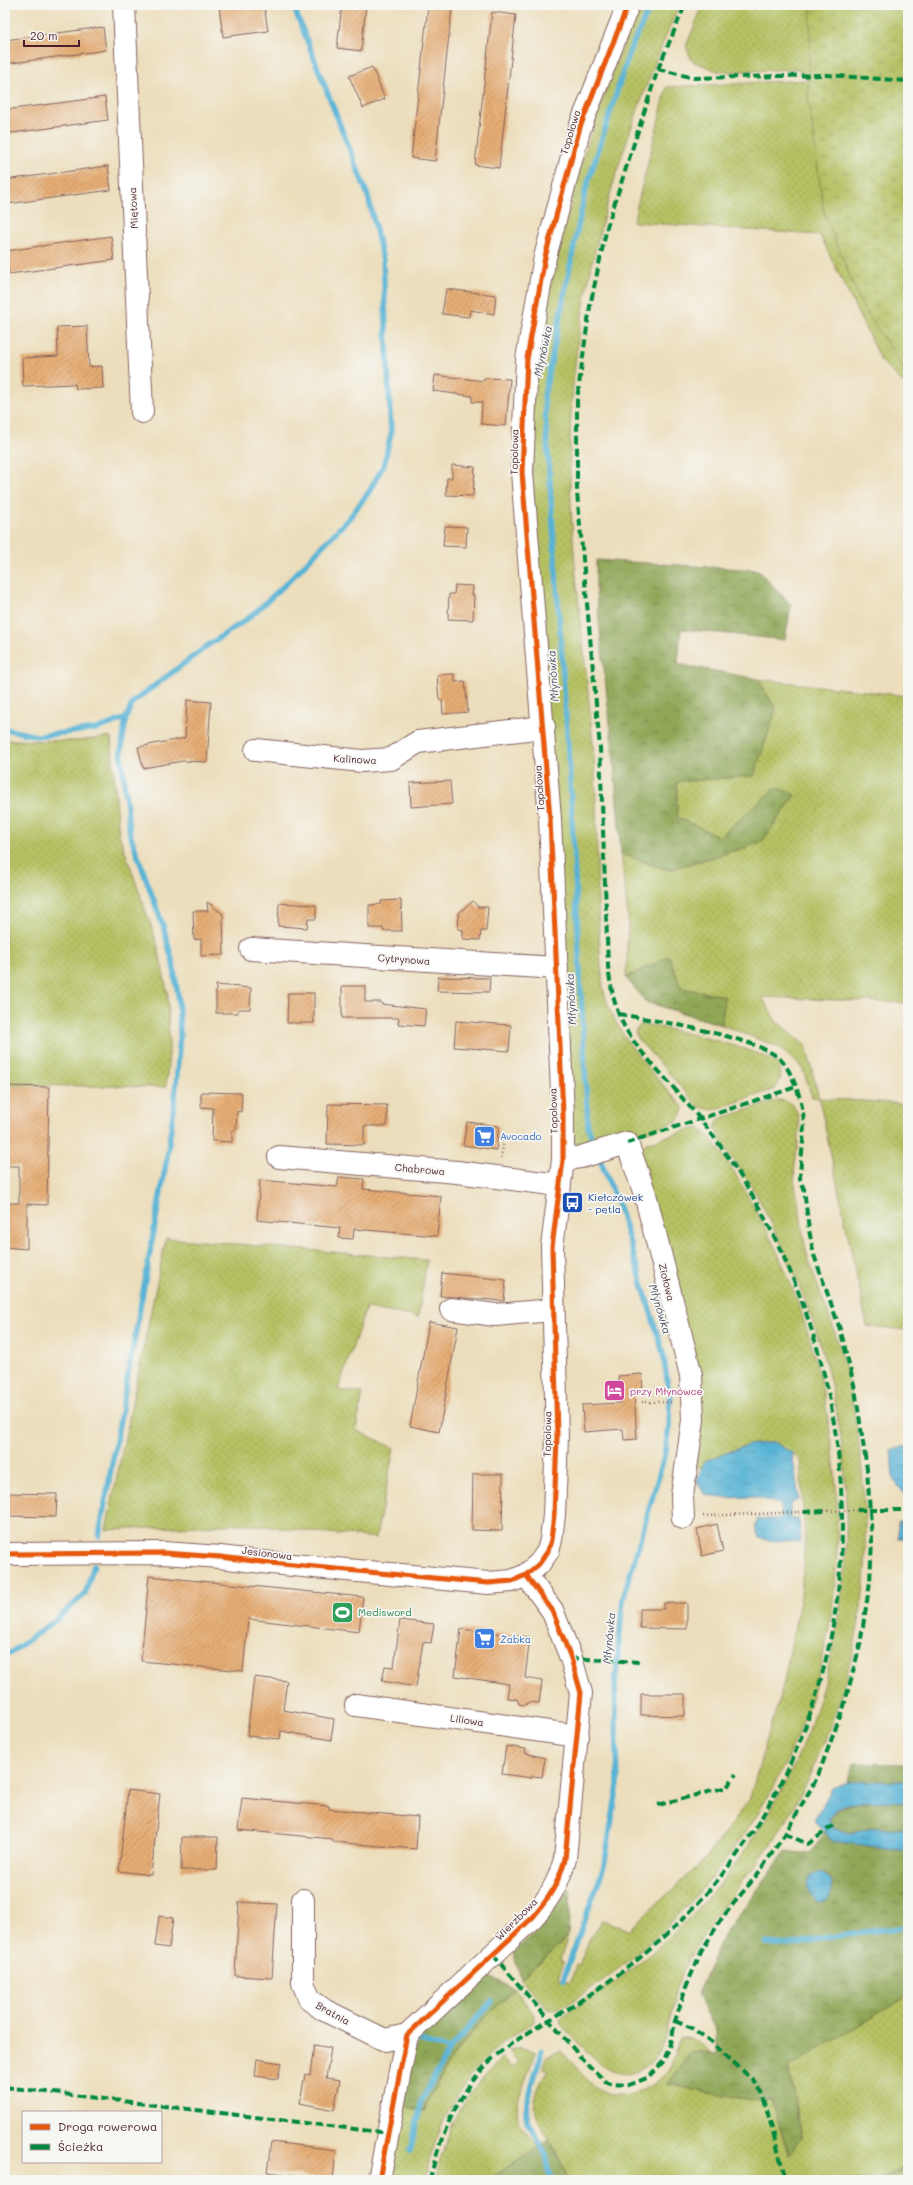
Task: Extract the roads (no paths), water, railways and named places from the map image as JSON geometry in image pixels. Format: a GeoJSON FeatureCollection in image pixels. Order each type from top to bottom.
{"type":"FeatureCollection","features":[{"type":"Feature","properties":{"kind":"street","name":"Miętowa"},"geometry":{"type":"LineString","coordinates":[[124,5],[142,412]]}},
{"type":"Feature","properties":{"kind":"street","name":"Topolowa"},"geometry":{"type":"LineString","coordinates":[[526,1575],[538,1564],[548,1551],[554,1515],[557,1381],[553,1310],[552,1247],[560,1186],[572,1158],[557,968],[544,728],[522,472],[527,359],[545,257],[580,127],[628,5]]}},
{"type":"Feature","properties":{"kind":"street","name":"Kalinowa"},"geometry":{"type":"LineString","coordinates":[[256,750],[362,761],[391,759],[418,742],[544,728]]}},
{"type":"Feature","properties":{"kind":"street","name":"Cytrynowa"},"geometry":{"type":"LineString","coordinates":[[251,949],[557,968]]}},
{"type":"Feature","properties":{"kind":"street","name":"Ziołowa"},"geometry":{"type":"LineString","coordinates":[[572,1158],[622,1145],[644,1194],[691,1375],[693,1420],[682,1496],[683,1518]]}},
{"type":"Feature","properties":{"kind":"street","name":"Chabrowa"},"geometry":{"type":"LineString","coordinates":[[279,1157],[457,1172],[560,1186]]}},
{"type":"Feature","properties":{"kind":"street"},"geometry":{"type":"LineString","coordinates":[[451,1309],[495,1315],[553,1310]]}},
{"type":"Feature","properties":{"kind":"street","name":"Jesionowa"},"geometry":{"type":"LineString","coordinates":[[5,1554],[164,1553],[488,1583],[512,1581],[526,1575]]}},
{"type":"Feature","properties":{"kind":"street","name":"Wierzbowa"},"geometry":{"type":"LineString","coordinates":[[406,2035],[533,1917],[547,1901],[558,1882],[565,1859],[578,1736],[580,1694],[571,1658],[552,1610],[526,1575]]}},
{"type":"Feature","properties":{"kind":"street","name":"Liliowa"},"geometry":{"type":"LineString","coordinates":[[356,1705],[578,1736]]}},
{"type":"Feature","properties":{"kind":"street","name":"Bratnia"},"geometry":{"type":"LineString","coordinates":[[303,1900],[303,1983],[310,2000],[324,2010],[385,2040],[406,2035]]}},
{"type":"Feature","properties":{"kind":"street"},"geometry":{"type":"LineString","coordinates":[[378,2180],[406,2035]]}},
{"type":"Feature","properties":{"kind":"water"},"geometry":{"type":"Polygon","coordinates":[[[774,1442],[792,1453],[799,1499],[790,1504],[790,1518],[799,1518],[801,1542],[775,1541],[759,1538],[755,1527],[758,1519],[781,1519],[780,1504],[756,1497],[721,1498],[704,1494],[697,1481],[704,1461],[748,1445],[774,1442]]]}},
{"type":"Feature","properties":{"kind":"water"},"geometry":{"type":"Polygon","coordinates":[[[902,1447],[908,1447],[908,1499],[893,1479],[891,1451],[902,1447]]]}},
{"type":"Feature","properties":{"kind":"water"},"geometry":{"type":"Polygon","coordinates":[[[898,1522],[908,1522],[908,1538],[898,1538],[898,1522]]]}},
{"type":"Feature","properties":{"kind":"water"},"geometry":{"type":"Polygon","coordinates":[[[908,1781],[908,1802],[876,1801],[851,1803],[839,1808],[833,1813],[829,1820],[832,1828],[851,1833],[878,1827],[908,1830],[908,1851],[831,1841],[825,1832],[814,1821],[832,1788],[847,1782],[908,1781]]]}},
{"type":"Feature","properties":{"kind":"water"},"geometry":{"type":"Polygon","coordinates":[[[821,1872],[829,1878],[832,1883],[829,1898],[825,1901],[818,1902],[809,1893],[807,1883],[812,1875],[821,1872]]]}},
{"type":"Feature","properties":{"kind":"waterway"},"geometry":{"type":"LineString","coordinates":[[99,1536],[167,1158],[175,1098],[180,1035],[178,995],[173,963],[163,926],[130,834],[121,753],[126,718],[133,702],[207,646],[250,617],[291,579],[350,517],[369,492],[384,464],[391,434],[383,260],[368,196],[293,5]]}},
{"type":"Feature","properties":{"kind":"waterway","name":"Młynówka"},"geometry":{"type":"LineString","coordinates":[[596,1149],[588,1127],[569,761],[544,396],[585,192],[630,50],[651,5]]}},
{"type":"Feature","properties":{"kind":"waterway"},"geometry":{"type":"LineString","coordinates":[[5,729],[37,736],[97,729],[126,718]]}},
{"type":"Feature","properties":{"kind":"waterway","name":"Młynówka"},"geometry":{"type":"LineString","coordinates":[[563,1980],[604,1866],[618,1784],[615,1685],[623,1599],[663,1461],[669,1428],[670,1400],[663,1353],[619,1207],[599,1157]]}},
{"type":"Feature","properties":{"kind":"waterway"},"geometry":{"type":"LineString","coordinates":[[5,1657],[57,1619],[85,1594],[94,1565]]}},
{"type":"Feature","properties":{"kind":"waterway"},"geometry":{"type":"LineString","coordinates":[[766,1943],[787,1945],[854,1933],[908,1927]]}},
{"type":"Feature","properties":{"kind":"waterway"},"geometry":{"type":"LineString","coordinates":[[449,2050],[492,2001]]}},
{"type":"Feature","properties":{"kind":"waterway"},"geometry":{"type":"LineString","coordinates":[[410,2151],[422,2100],[449,2050],[418,2040]]}},
{"type":"Feature","properties":{"kind":"waterway","name":"Młynówka"},"geometry":{"type":"LineString","coordinates":[[542,2051],[527,2103],[527,2121],[546,2155],[551,2180]]}},
{"type":"Feature","properties":{"kind":"place","name":"Avocado"},"geometry":{"type":"Point","coordinates":[484,1136]}},
{"type":"Feature","properties":{"kind":"place","name":"Kiełczówek - pętla"},"geometry":{"type":"Point","coordinates":[573,1203]}},
{"type":"Feature","properties":{"kind":"place","name":"przy Młynówce"},"geometry":{"type":"Point","coordinates":[614,1391]}},
{"type":"Feature","properties":{"kind":"place","name":"Medisword"},"geometry":{"type":"Point","coordinates":[342,1612]}},
{"type":"Feature","properties":{"kind":"place","name":"Żabka"},"geometry":{"type":"Point","coordinates":[485,1639]}}]}
